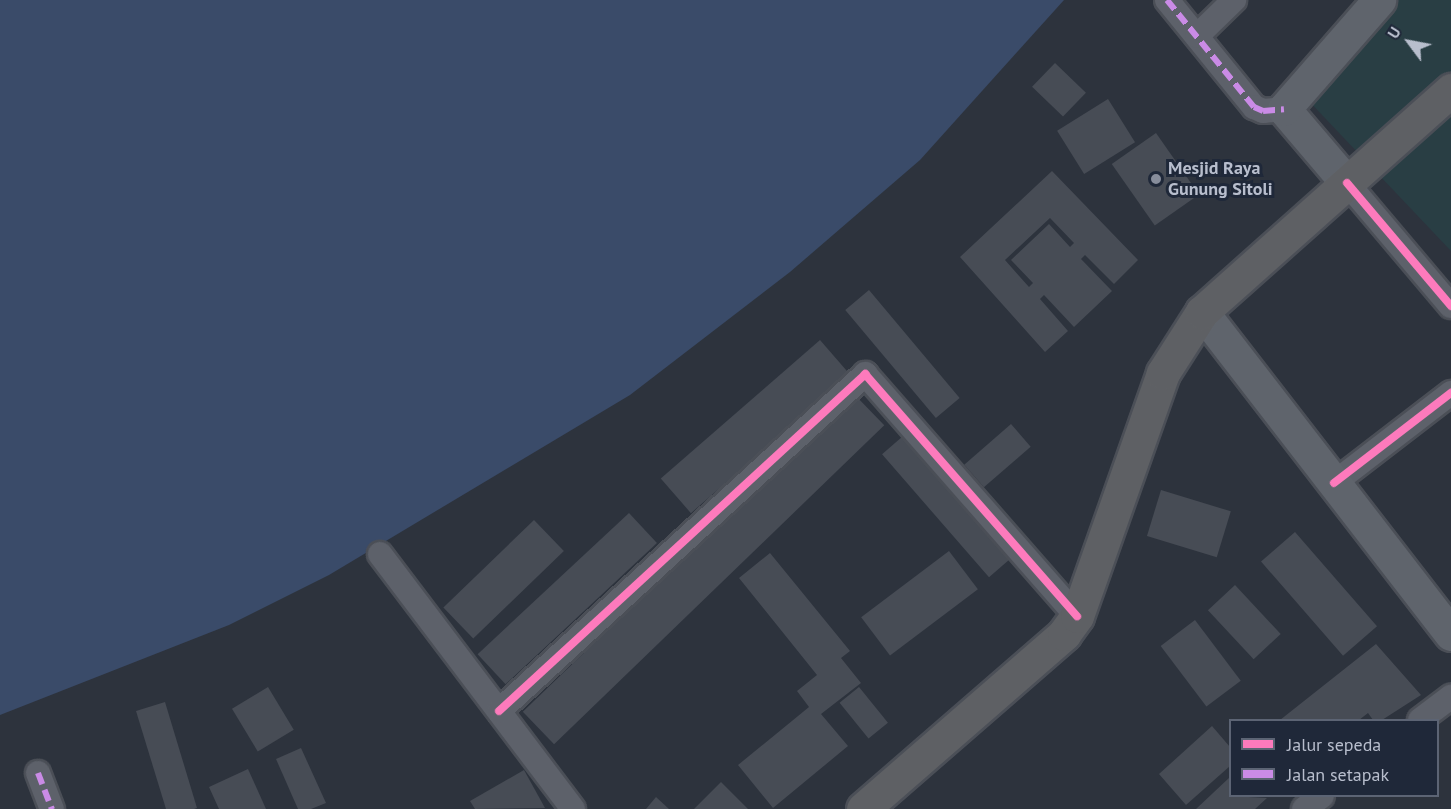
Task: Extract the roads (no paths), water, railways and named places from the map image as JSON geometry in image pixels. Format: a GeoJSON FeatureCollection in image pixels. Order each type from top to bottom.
{"type":"FeatureCollection","features":[{"type":"Feature","properties":{"kind":"highway"},"geometry":{"type":"LineString","coordinates":[[863,809],[1055,642],[1077,616],[1163,373],[1202,312],[1451,90]]}},
{"type":"Feature","properties":{"kind":"main road"},"geometry":{"type":"LineString","coordinates":[[1347,183],[1284,109],[1378,0]]}},
{"type":"Feature","properties":{"kind":"main road"},"geometry":{"type":"LineString","coordinates":[[1202,312],[1451,634]]}},
{"type":"Feature","properties":{"kind":"street"},"geometry":{"type":"LineString","coordinates":[[1167,0],[1254,107],[1263,111],[1284,109]]}},
{"type":"Feature","properties":{"kind":"street"},"geometry":{"type":"LineString","coordinates":[[1197,36],[1234,0]]}},
{"type":"Feature","properties":{"kind":"street"},"geometry":{"type":"LineString","coordinates":[[1347,183],[1451,306]]}},
{"type":"Feature","properties":{"kind":"street"},"geometry":{"type":"LineString","coordinates":[[499,711],[865,374],[1077,616]]}},
{"type":"Feature","properties":{"kind":"street"},"geometry":{"type":"LineString","coordinates":[[1334,483],[1451,393]]}},
{"type":"Feature","properties":{"kind":"street"},"geometry":{"type":"LineString","coordinates":[[380,554],[573,809]]}},
{"type":"Feature","properties":{"kind":"street"},"geometry":{"type":"LineString","coordinates":[[1421,719],[1451,697]]}},
{"type":"Feature","properties":{"kind":"street"},"geometry":{"type":"LineString","coordinates":[[38,773],[52,809]]}},
{"type":"Feature","properties":{"kind":"street"},"geometry":{"type":"LineString","coordinates":[[1304,809],[1319,797]]}},
{"type":"Feature","properties":{"kind":"water"},"geometry":{"type":"Polygon","coordinates":[[[0,0],[1064,0],[920,160],[790,272],[630,395],[329,575],[229,625],[0,715],[0,0]]]}},
{"type":"Feature","properties":{"kind":"place","name":"Mesjid Raya Gunung Sitoli"},"geometry":{"type":"Point","coordinates":[1156,179]}}]}
